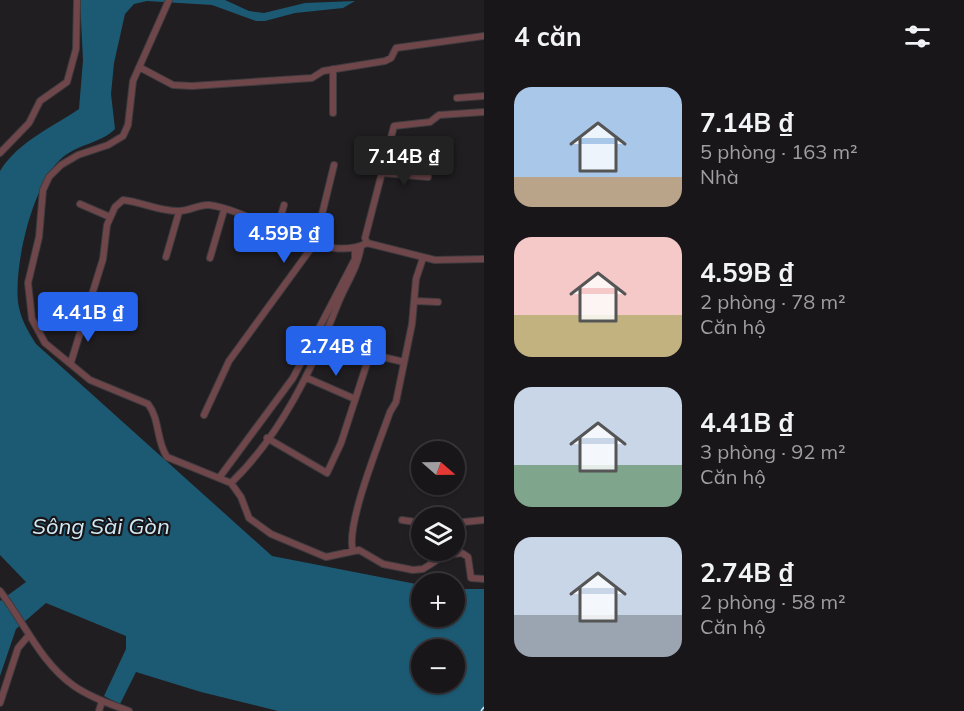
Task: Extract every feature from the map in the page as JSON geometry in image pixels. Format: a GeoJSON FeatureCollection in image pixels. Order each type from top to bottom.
{"type":"FeatureCollection","features":[{"type":"Feature","properties":{"kind":"street"},"geometry":{"type":"LineString","coordinates":[[0,153],[29,123],[40,101],[67,82],[76,49],[77,0]]}},
{"type":"Feature","properties":{"kind":"street"},"geometry":{"type":"LineString","coordinates":[[168,3],[139,67],[130,95],[126,130],[123,136],[61,165],[49,177],[43,190],[39,237],[28,283],[32,319],[45,343],[71,362],[90,380],[148,404],[153,410],[160,444],[167,457],[231,483],[241,497],[249,518],[271,534],[326,557],[353,551],[365,551],[383,564],[413,570],[423,569],[445,555],[462,553],[468,557],[471,578],[484,579]]}},
{"type":"Feature","properties":{"kind":"street"},"geometry":{"type":"LineString","coordinates":[[139,67],[173,85],[192,86],[312,78],[323,71],[385,61],[392,58],[396,48],[484,36]]}},
{"type":"Feature","properties":{"kind":"street"},"geometry":{"type":"LineString","coordinates":[[333,69],[333,113]]}},
{"type":"Feature","properties":{"kind":"street"},"geometry":{"type":"LineString","coordinates":[[457,98],[484,96]]}},
{"type":"Feature","properties":{"kind":"street"},"geometry":{"type":"LineString","coordinates":[[219,478],[293,378],[355,259],[365,238],[394,126],[430,122],[438,115],[484,112]]}},
{"type":"Feature","properties":{"kind":"street"},"geometry":{"type":"LineString","coordinates":[[204,415],[229,361],[315,243],[334,165]]}},
{"type":"Feature","properties":{"kind":"street"},"geometry":{"type":"LineString","coordinates":[[382,173],[428,177]]}},
{"type":"Feature","properties":{"kind":"street"},"geometry":{"type":"LineString","coordinates":[[71,362],[103,259],[107,225],[115,207],[123,200],[179,212],[208,205],[241,213],[289,236],[345,250],[361,246],[423,258],[484,259]]}},
{"type":"Feature","properties":{"kind":"street"},"geometry":{"type":"LineString","coordinates":[[80,204],[110,217]]}},
{"type":"Feature","properties":{"kind":"street"},"geometry":{"type":"LineString","coordinates":[[277,230],[284,205]]}},
{"type":"Feature","properties":{"kind":"street"},"geometry":{"type":"LineString","coordinates":[[210,258],[224,210]]}},
{"type":"Feature","properties":{"kind":"street"},"geometry":{"type":"LineString","coordinates":[[166,257],[179,212]]}},
{"type":"Feature","properties":{"kind":"street"},"geometry":{"type":"LineString","coordinates":[[231,483],[267,438],[307,378],[337,304],[357,266],[361,246]]}},
{"type":"Feature","properties":{"kind":"street"},"geometry":{"type":"LineString","coordinates":[[353,551],[350,540],[357,509],[390,412],[396,402],[415,301],[416,279],[423,258]]}},
{"type":"Feature","properties":{"kind":"street"},"geometry":{"type":"LineString","coordinates":[[415,301],[438,302]]}},
{"type":"Feature","properties":{"kind":"street"},"geometry":{"type":"LineString","coordinates":[[267,438],[327,473],[341,443],[367,361],[371,356],[404,362]]}},
{"type":"Feature","properties":{"kind":"street"},"geometry":{"type":"LineString","coordinates":[[307,378],[355,399]]}},
{"type":"Feature","properties":{"kind":"street"},"geometry":{"type":"LineString","coordinates":[[402,520],[411,521]]}},
{"type":"Feature","properties":{"kind":"street"},"geometry":{"type":"LineString","coordinates":[[465,522],[484,520]]}},
{"type":"Feature","properties":{"kind":"street"},"geometry":{"type":"LineString","coordinates":[[2,595],[28,633],[66,680],[116,709],[129,711]]}},
{"type":"Feature","properties":{"kind":"street"},"geometry":{"type":"LineString","coordinates":[[0,703],[18,648],[28,633]]}},
{"type":"Feature","properties":{"kind":"street"},"geometry":{"type":"LineString","coordinates":[[99,711],[102,701]]}},
{"type":"Feature","properties":{"kind":"water","name":"Sông Sài Gòn"},"geometry":{"type":"Polygon","coordinates":[[[80,0],[225,0],[249,11],[264,13],[305,3],[355,1],[343,8],[295,13],[265,21],[256,21],[212,5],[147,1],[134,4],[125,14],[114,63],[111,94],[115,129],[63,157],[52,169],[43,185],[28,224],[19,266],[19,308],[24,323],[36,344],[272,556],[411,583],[411,627],[465,627],[465,589],[484,589],[484,711],[278,711],[201,692],[136,672],[120,704],[104,696],[126,649],[126,636],[46,603],[16,629],[0,676],[0,601],[26,582],[0,555],[0,171],[16,151],[26,143],[79,109],[83,60],[80,0]]]}},
{"type":"Feature","properties":{"kind":"building"},"geometry":{"type":"Polygon","coordinates":[[[68,306],[73,314],[63,321],[57,314],[68,306]]]}},
{"type":"Feature","properties":{"kind":"ferry route"},"geometry":{"type":"LineString","coordinates":[[481,711],[484,707]]}}]}
